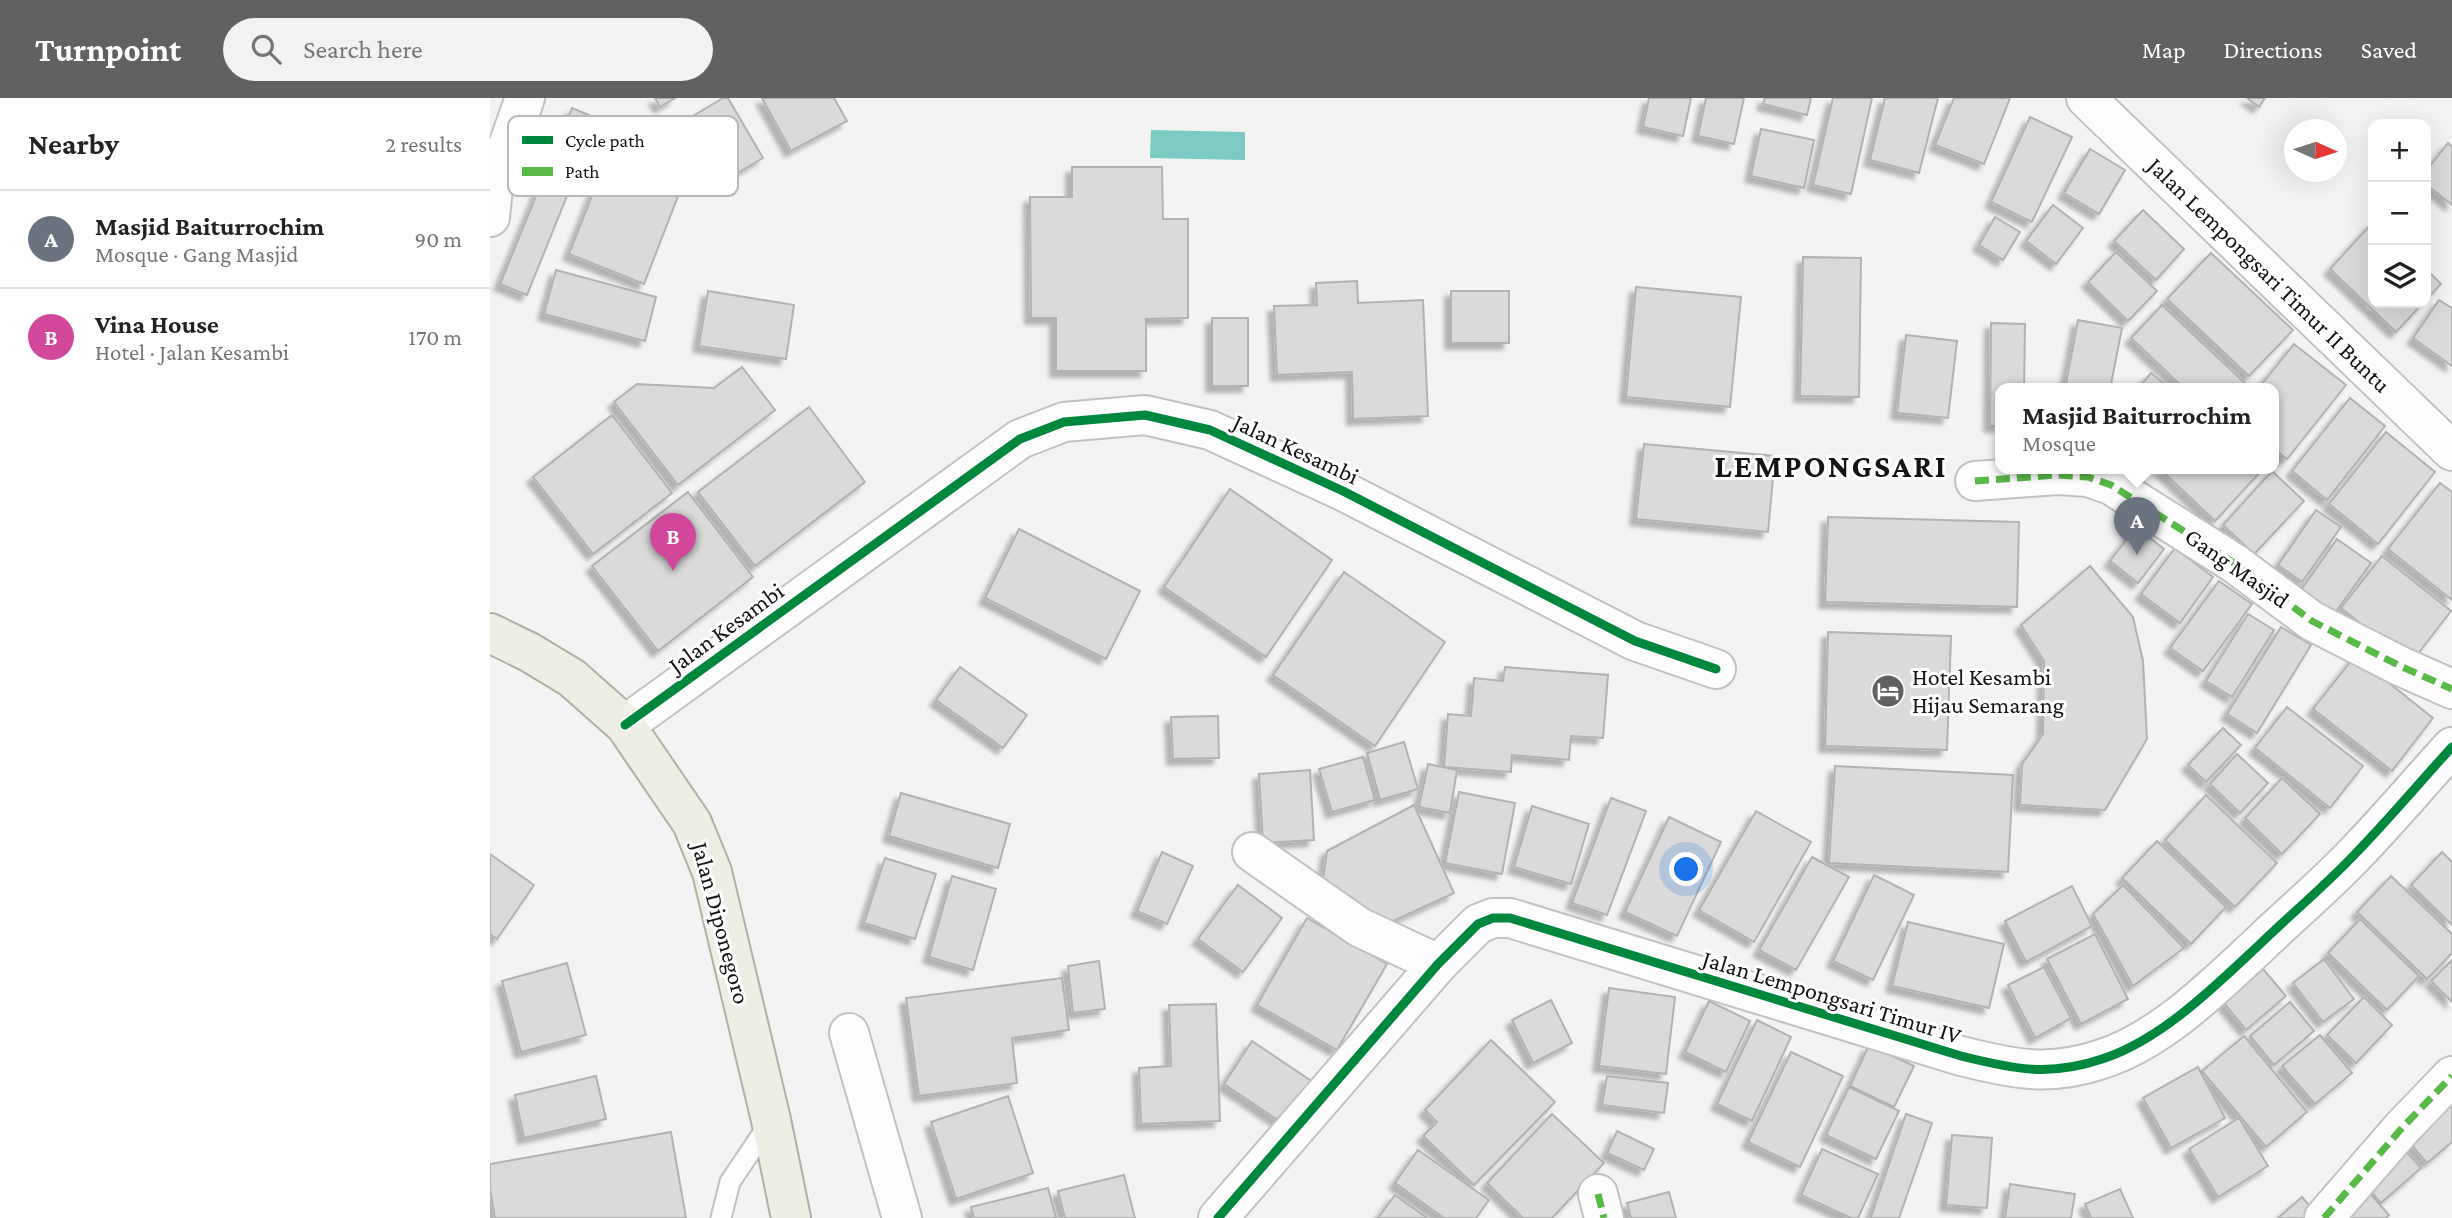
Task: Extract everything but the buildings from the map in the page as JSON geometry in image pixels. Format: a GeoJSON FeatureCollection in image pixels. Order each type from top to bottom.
{"type":"FeatureCollection","features":[{"type":"Feature","properties":{"kind":"main road","name":"Jalan Diponegoro"},"geometry":{"type":"LineString","coordinates":[[490,633],[529,652],[572,678],[625,725],[692,823],[712,872],[791,1218]]}},
{"type":"Feature","properties":{"kind":"street"},"geometry":{"type":"LineString","coordinates":[[519,116],[525,98]]}},
{"type":"Feature","properties":{"kind":"street","name":"Jalan Lempongsari Timur II Buntu"},"geometry":{"type":"LineString","coordinates":[[2086,98],[2452,451]]}},
{"type":"Feature","properties":{"kind":"street"},"geometry":{"type":"LineString","coordinates":[[490,217],[493,188],[508,146]]}},
{"type":"Feature","properties":{"kind":"street","name":"Jalan Kesambi"},"geometry":{"type":"LineString","coordinates":[[625,725],[1020,439],[1064,422],[1145,415],[1210,430],[1343,491],[1584,618],[1635,641],[1716,669]]}},
{"type":"Feature","properties":{"kind":"street","name":"Gang Masjid"},"geometry":{"type":"LineString","coordinates":[[1975,481],[2057,475],[2088,477],[2111,485],[2234,563],[2312,621],[2452,689]]}},
{"type":"Feature","properties":{"kind":"street","name":"Jalan Lempongsari Timur IV"},"geometry":{"type":"LineString","coordinates":[[1217,1218],[1438,964],[1478,924],[1493,918],[1510,918],[2010,1069],[2031,1071],[2101,1060],[2138,1044],[2208,993],[2355,855],[2452,747]]}},
{"type":"Feature","properties":{"kind":"street"},"geometry":{"type":"LineString","coordinates":[[1252,852],[1359,927],[1438,964]]}},
{"type":"Feature","properties":{"kind":"street"},"geometry":{"type":"LineString","coordinates":[[849,1033],[902,1218]]}},
{"type":"Feature","properties":{"kind":"street"},"geometry":{"type":"LineString","coordinates":[[2324,1218],[2402,1128],[2452,1076]]}},
{"type":"Feature","properties":{"kind":"lane"},"geometry":{"type":"LineString","coordinates":[[721,1218],[730,1182],[771,1121]]}},
{"type":"Feature","properties":{"kind":"water"},"geometry":{"type":"Polygon","coordinates":[[[1151,130],[1245,132],[1245,160],[1150,158],[1151,130]]]}},
{"type":"Feature","properties":{"kind":"marked path"},"geometry":{"type":"LineString","coordinates":[[1975,481],[2057,475],[2088,477],[2111,485],[2234,563],[2312,621],[2452,689]]}},
{"type":"Feature","properties":{"kind":"marked path"},"geometry":{"type":"LineString","coordinates":[[2324,1218],[2402,1128],[2452,1076]]}},
{"type":"Feature","properties":{"kind":"marked path"},"geometry":{"type":"LineString","coordinates":[[1598,1194],[1604,1218]]}},
{"type":"Feature","properties":{"kind":"cycle path"},"geometry":{"type":"LineString","coordinates":[[625,725],[1020,439],[1064,422],[1145,415],[1210,430],[1343,491],[1635,641],[1716,669]]}},
{"type":"Feature","properties":{"kind":"cycle path"},"geometry":{"type":"LineString","coordinates":[[1218,1218],[1438,964],[1478,924],[1493,918],[1510,918],[1961,1056],[2031,1069],[2083,1065],[2145,1039],[2186,1011],[2345,865],[2452,747]]}},
{"type":"Feature","properties":{"kind":"place","name":"Masjid Baiturrochim"},"geometry":{"type":"Point","coordinates":[2137,555]}},
{"type":"Feature","properties":{"kind":"place","name":"Vina House"},"geometry":{"type":"Point","coordinates":[673,571]}},
{"type":"Feature","properties":{"kind":"place","name":"Hotel Kesambi Hijau Semarang"},"geometry":{"type":"Point","coordinates":[1888,691]}},
{"type":"Feature","properties":{"kind":"district","name":"LEMPONGSARI"},"geometry":{"type":"Point","coordinates":[1831,466]}}]}
